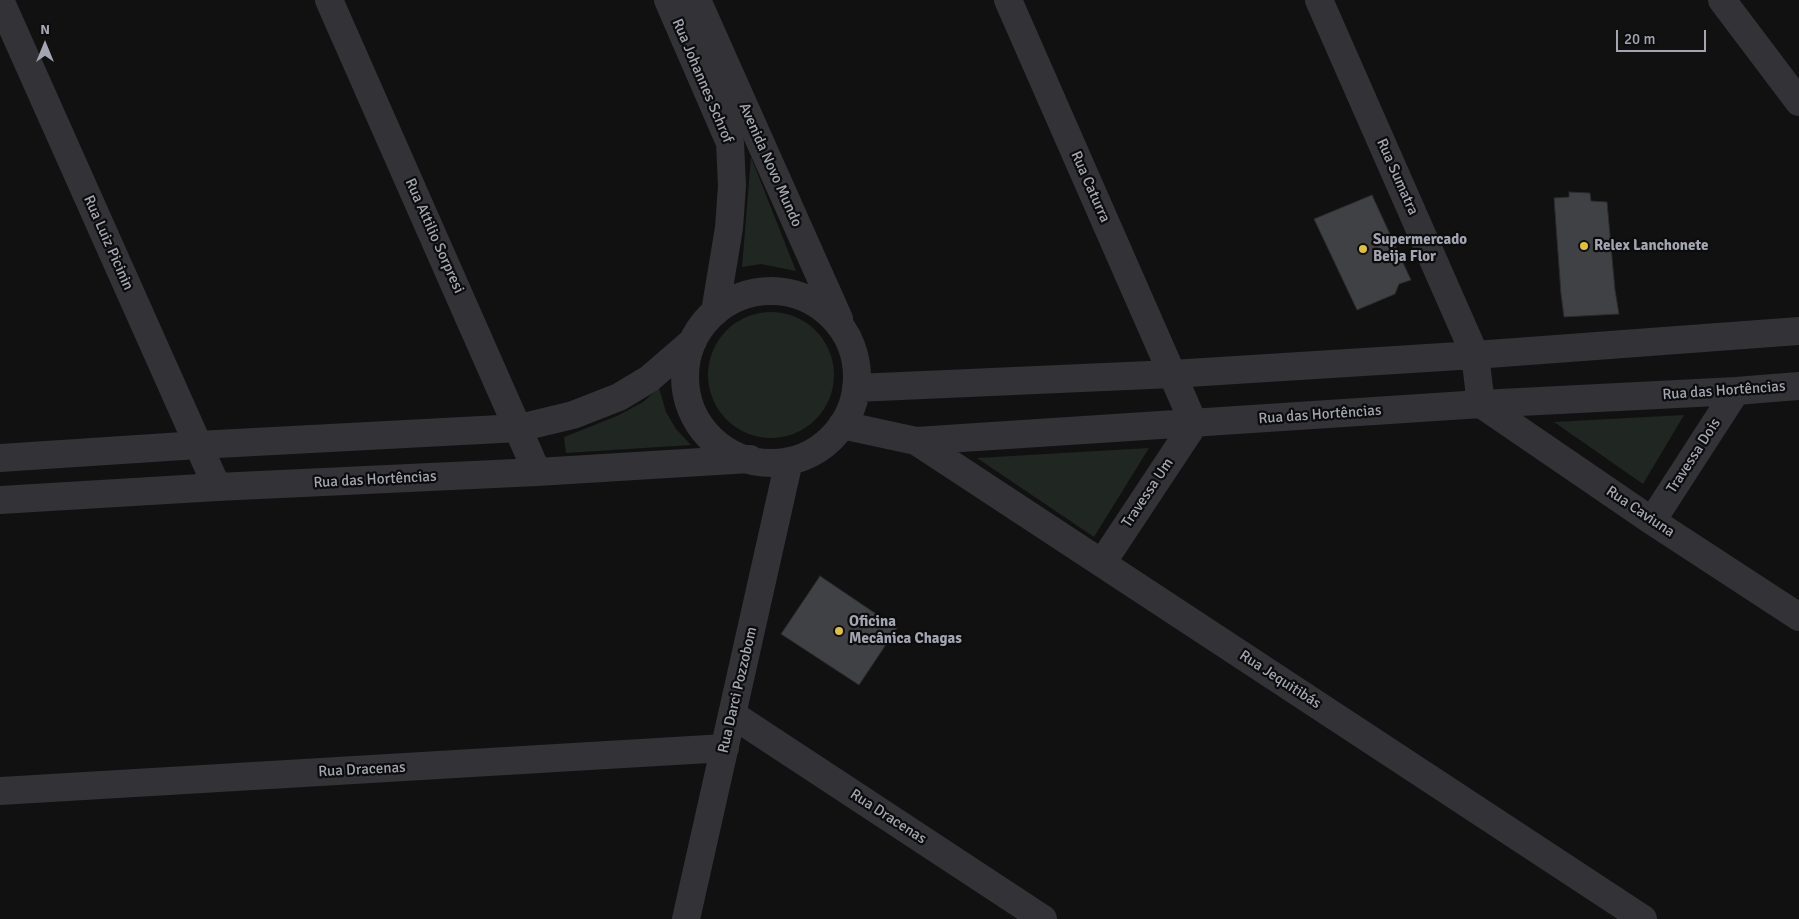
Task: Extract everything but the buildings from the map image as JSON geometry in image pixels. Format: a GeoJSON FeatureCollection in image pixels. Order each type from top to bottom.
{"type":"FeatureCollection","features":[{"type":"Feature","properties":{"kind":"street","name":"Rua Luiz Picinin"},"geometry":{"type":"LineString","coordinates":[[0,0],[216,487]]}},
{"type":"Feature","properties":{"kind":"street","name":"Rua Attilio Sorpresi"},"geometry":{"type":"LineString","coordinates":[[329,0],[537,472]]}},
{"type":"Feature","properties":{"kind":"street","name":"Rua Johannes Schrof"},"geometry":{"type":"LineString","coordinates":[[668,0],[730,143],[732,186],[729,228],[715,312]]}},
{"type":"Feature","properties":{"kind":"street","name":"Avenida Novo Mundo"},"geometry":{"type":"LineString","coordinates":[[696,0],[843,330]]}},
{"type":"Feature","properties":{"kind":"street","name":"Rua Caturra"},"geometry":{"type":"LineString","coordinates":[[1008,0],[1194,424]]}},
{"type":"Feature","properties":{"kind":"street","name":"Rua Sumatra"},"geometry":{"type":"LineString","coordinates":[[1319,0],[1475,355],[1481,404]]}},
{"type":"Feature","properties":{"kind":"street"},"geometry":{"type":"LineString","coordinates":[[1722,0],[1799,102]]}},
{"type":"Feature","properties":{"kind":"street"},"geometry":{"type":"LineString","coordinates":[[765,291],[783,292],[801,296],[817,304],[832,316],[843,330],[852,345],[856,362],[858,380],[855,398],[842,426],[827,442],[813,452],[789,461],[761,462],[743,458],[727,450],[701,426],[687,394],[685,376],[693,341],[703,325],[715,312],[730,302],[747,295],[765,291]]}},
{"type":"Feature","properties":{"kind":"street"},"geometry":{"type":"LineString","coordinates":[[856,388],[1172,374],[1475,355],[1799,331]]}},
{"type":"Feature","properties":{"kind":"street"},"geometry":{"type":"LineString","coordinates":[[0,458],[198,445],[519,428],[573,414],[619,397],[649,379],[693,341]]}},
{"type":"Feature","properties":{"kind":"street","name":"Rua das Hortências"},"geometry":{"type":"LineString","coordinates":[[842,426],[916,441],[1481,404],[1799,386]]}},
{"type":"Feature","properties":{"kind":"street","name":"Travessa Dois"},"geometry":{"type":"LineString","coordinates":[[1652,520],[1736,391]]}},
{"type":"Feature","properties":{"kind":"street","name":"Rua Caviuna"},"geometry":{"type":"LineString","coordinates":[[1481,404],[1799,617]]}},
{"type":"Feature","properties":{"kind":"street","name":"Travessa Um"},"geometry":{"type":"LineString","coordinates":[[1102,563],[1194,424]]}},
{"type":"Feature","properties":{"kind":"street","name":"Rua Jequitibás"},"geometry":{"type":"LineString","coordinates":[[916,441],[1643,919]]}},
{"type":"Feature","properties":{"kind":"street","name":"Rua das Hortências"},"geometry":{"type":"LineString","coordinates":[[0,500],[750,459]]}},
{"type":"Feature","properties":{"kind":"street","name":"Rua Darci Pozzobom"},"geometry":{"type":"LineString","coordinates":[[686,919],[789,461]]}},
{"type":"Feature","properties":{"kind":"street","name":"Rua Dracenas"},"geometry":{"type":"LineString","coordinates":[[733,715],[1043,919]]}},
{"type":"Feature","properties":{"kind":"street","name":"Rua Dracenas"},"geometry":{"type":"LineString","coordinates":[[0,791],[725,748]]}},
{"type":"Feature","properties":{"kind":"shaded area"},"geometry":{"type":"Polygon","coordinates":[[[751,157],[796,271],[761,264],[742,267],[751,157]]]}},
{"type":"Feature","properties":{"kind":"shaded area"},"geometry":{"type":"Polygon","coordinates":[[[771,312],[795,317],[815,331],[829,351],[834,375],[829,399],[815,419],[795,433],[771,438],[747,433],[727,419],[713,399],[708,375],[713,351],[727,331],[747,317],[771,312]]]}},
{"type":"Feature","properties":{"kind":"shaded area"},"geometry":{"type":"Polygon","coordinates":[[[659,388],[666,412],[676,429],[691,445],[566,453],[564,437],[617,416],[643,402],[659,388]]]}},
{"type":"Feature","properties":{"kind":"shaded area"},"geometry":{"type":"Polygon","coordinates":[[[1684,415],[1643,484],[1554,422],[1684,415]]]}},
{"type":"Feature","properties":{"kind":"shaded area"},"geometry":{"type":"Polygon","coordinates":[[[1149,448],[1094,537],[977,458],[1149,448]]]}},
{"type":"Feature","properties":{"kind":"place","name":"Relex Lanchonete"},"geometry":{"type":"Point","coordinates":[1584,246]}},
{"type":"Feature","properties":{"kind":"place","name":"Supermercado Beija Flor"},"geometry":{"type":"Point","coordinates":[1363,249]}},
{"type":"Feature","properties":{"kind":"place","name":"Oficina Mecânica Chagas"},"geometry":{"type":"Point","coordinates":[839,631]}}]}
